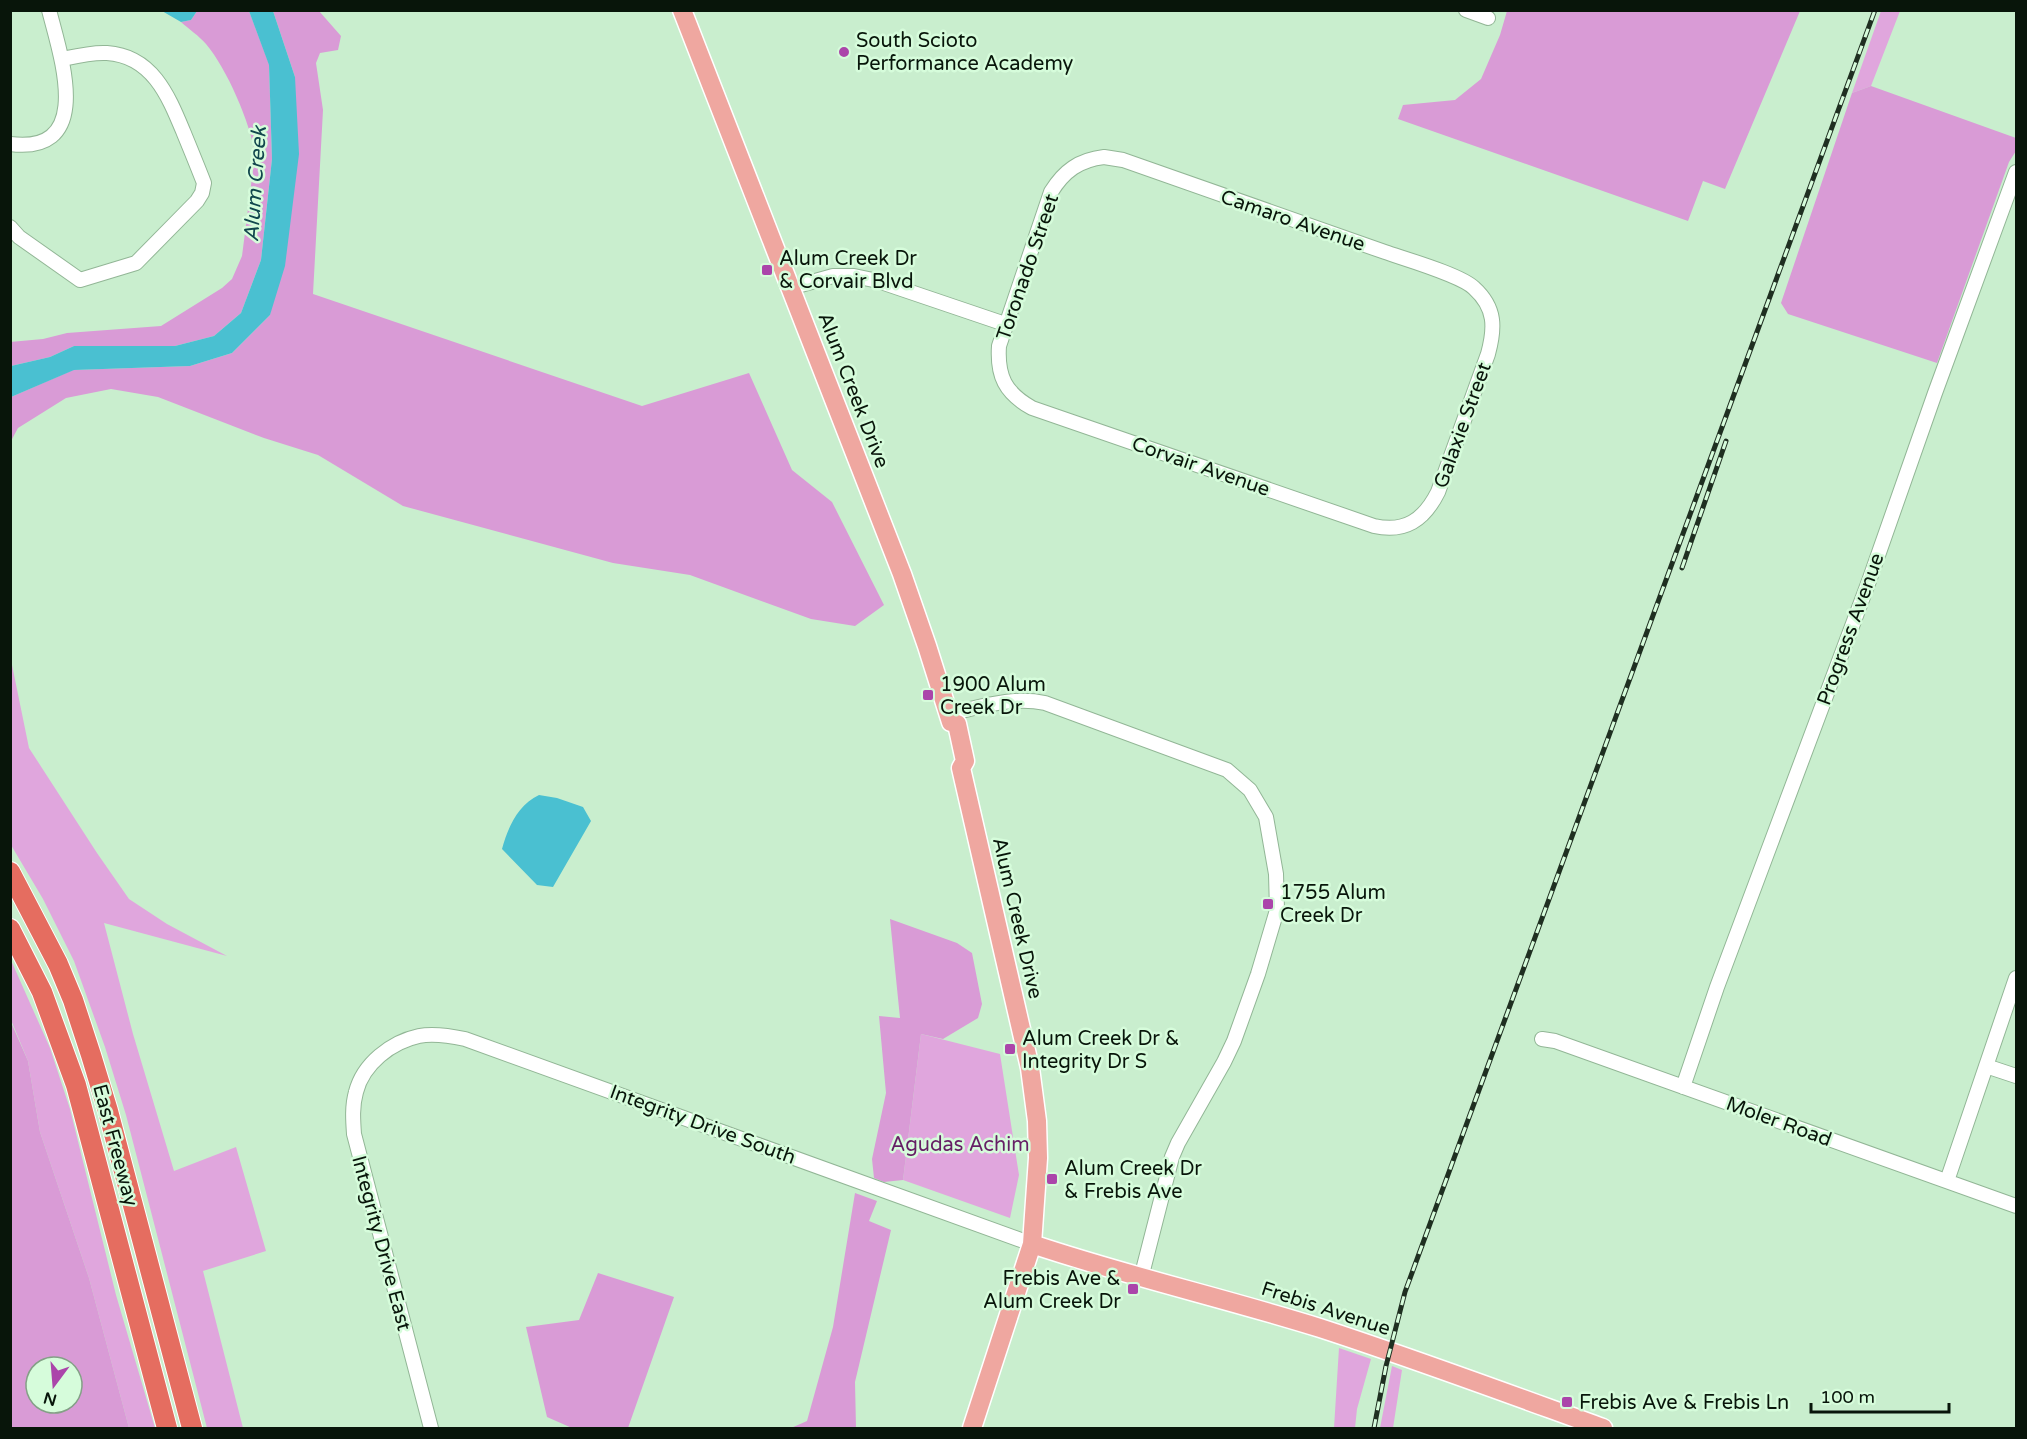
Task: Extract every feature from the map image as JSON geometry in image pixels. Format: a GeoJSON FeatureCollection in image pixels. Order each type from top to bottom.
{"type":"FeatureCollection","features":[{"type":"Feature","properties":{"kind":"highway","name":"East Freeway"},"geometry":{"type":"LineString","coordinates":[[10,872],[58,964],[73,1000],[108,1111],[192,1428]]}},
{"type":"Feature","properties":{"kind":"highway","name":"East Freeway"},"geometry":{"type":"LineString","coordinates":[[10,929],[42,992],[76,1085],[168,1428]]}},
{"type":"Feature","properties":{"kind":"main road","name":"Alum Creek Drive"},"geometry":{"type":"LineString","coordinates":[[682,10],[902,574],[950,718],[957,724],[965,761],[961,768],[1032,1082],[1037,1121],[1038,1158],[1032,1244],[972,1428]]}},
{"type":"Feature","properties":{"kind":"main road","name":"Frebis Avenue"},"geometry":{"type":"LineString","coordinates":[[1032,1244],[1141,1278],[1321,1329],[1603,1428]]}},
{"type":"Feature","properties":{"kind":"street"},"geometry":{"type":"LineString","coordinates":[[10,144],[24,146],[42,143],[55,134],[62,124],[66,111],[62,59],[49,10]]}},
{"type":"Feature","properties":{"kind":"street"},"geometry":{"type":"LineString","coordinates":[[1466,10],[1488,18]]}},
{"type":"Feature","properties":{"kind":"street"},"geometry":{"type":"LineString","coordinates":[[10,227],[19,237],[80,280],[136,263],[197,201],[202,193],[204,183],[172,105],[161,84],[150,71],[135,61],[106,52],[62,59]]}},
{"type":"Feature","properties":{"kind":"street","name":"Camaro Avenue"},"geometry":{"type":"LineString","coordinates":[[1084,160],[1104,157],[1123,160],[1449,275],[1474,287],[1490,309]]}},
{"type":"Feature","properties":{"kind":"street","name":"Toronado Street"},"geometry":{"type":"LineString","coordinates":[[1005,385],[998,366],[999,346],[1051,192],[1064,173],[1084,160]]}},
{"type":"Feature","properties":{"kind":"street","name":"Progress Avenue"},"geometry":{"type":"LineString","coordinates":[[1683,1087],[2016,172]]}},
{"type":"Feature","properties":{"kind":"street"},"geometry":{"type":"LineString","coordinates":[[789,288],[819,279],[854,276],[878,281],[1005,324]]}},
{"type":"Feature","properties":{"kind":"street","name":"Galaxie Street"},"geometry":{"type":"LineString","coordinates":[[1404,526],[1425,513],[1437,492],[1488,354],[1494,332],[1490,309]]}},
{"type":"Feature","properties":{"kind":"street","name":"Corvair Avenue"},"geometry":{"type":"LineString","coordinates":[[1005,385],[1018,399],[1032,408],[1374,526],[1389,528],[1404,526]]}},
{"type":"Feature","properties":{"kind":"street"},"geometry":{"type":"LineString","coordinates":[[950,718],[995,702],[1025,700],[1045,702],[1227,770],[1250,790],[1266,817],[1272,840],[1277,887],[1277,910],[1272,929],[1234,1041],[1172,1157],[1141,1278]]}},
{"type":"Feature","properties":{"kind":"street"},"geometry":{"type":"LineString","coordinates":[[1947,1181],[2016,978]]}},
{"type":"Feature","properties":{"kind":"street","name":"Integrity Drive South"},"geometry":{"type":"LineString","coordinates":[[375,1060],[400,1043],[420,1036],[465,1039],[1032,1244]]}},
{"type":"Feature","properties":{"kind":"street","name":"Moler Road"},"geometry":{"type":"LineString","coordinates":[[1542,1039],[1555,1041],[2016,1206]]}},
{"type":"Feature","properties":{"kind":"street","name":"Integrity Drive East"},"geometry":{"type":"LineString","coordinates":[[375,1060],[365,1071],[356,1091],[353,1108],[354,1134],[431,1428]]}},
{"type":"Feature","properties":{"kind":"street"},"geometry":{"type":"LineString","coordinates":[[1986,1066],[2016,1076]]}},
{"type":"Feature","properties":{"kind":"green space"},"geometry":{"type":"Polygon","coordinates":[[[1881,11],[1900,11],[1871,86],[1852,93],[1881,11]]]}},
{"type":"Feature","properties":{"kind":"green space"},"geometry":{"type":"Polygon","coordinates":[[[11,660],[29,748],[129,899],[167,924],[227,956],[104,923],[133,1034],[174,1171],[236,1147],[266,1251],[203,1271],[243,1428],[207,1428],[126,1115],[105,1047],[74,961],[43,899],[11,845],[11,660]]]}},
{"type":"Feature","properties":{"kind":"green space"},"geometry":{"type":"Polygon","coordinates":[[[10,958],[50,1048],[70,1109],[116,1295],[155,1428],[129,1428],[89,1278],[40,1132],[28,1061],[11,1020],[10,958]]]}},
{"type":"Feature","properties":{"kind":"green space","name":"Agudas Achim"},"geometry":{"type":"Polygon","coordinates":[[[921,1034],[1000,1054],[1019,1175],[1010,1218],[903,1180],[921,1034]]]}},
{"type":"Feature","properties":{"kind":"green space"},"geometry":{"type":"Polygon","coordinates":[[[1339,1348],[1371,1359],[1357,1409],[1355,1428],[1334,1428],[1339,1348]]]}},
{"type":"Feature","properties":{"kind":"green space"},"geometry":{"type":"Polygon","coordinates":[[[1392,1366],[1402,1370],[1393,1428],[1380,1428],[1392,1366]]]}},
{"type":"Feature","properties":{"kind":"shaded area"},"geometry":{"type":"Polygon","coordinates":[[[1507,10],[1800,11],[1725,189],[1703,181],[1688,221],[1398,119],[1403,105],[1455,100],[1481,79],[1500,35],[1507,10]]]}},
{"type":"Feature","properties":{"kind":"shaded area"},"geometry":{"type":"Polygon","coordinates":[[[197,11],[249,11],[269,64],[272,159],[261,260],[241,313],[214,336],[175,346],[74,346],[50,357],[11,366],[10,342],[43,339],[67,333],[161,326],[222,288],[232,279],[242,256],[255,154],[243,112],[222,67],[206,44],[181,22],[191,20],[197,11]]]}},
{"type":"Feature","properties":{"kind":"shaded area"},"geometry":{"type":"Polygon","coordinates":[[[273,11],[319,11],[341,36],[338,50],[320,53],[316,63],[323,110],[313,294],[642,406],[749,373],[792,470],[832,502],[884,605],[855,626],[811,619],[690,575],[613,563],[403,506],[318,455],[264,438],[158,397],[111,389],[66,398],[18,428],[11,441],[11,397],[73,370],[190,366],[232,353],[270,315],[295,77],[273,11]]]}},
{"type":"Feature","properties":{"kind":"shaded area"},"geometry":{"type":"Polygon","coordinates":[[[1871,86],[2016,138],[2016,151],[2009,162],[1937,363],[1788,314],[1781,303],[1852,93],[1871,86]]]}},
{"type":"Feature","properties":{"kind":"shaded area"},"geometry":{"type":"Polygon","coordinates":[[[890,919],[957,943],[972,953],[982,1004],[978,1018],[943,1039],[921,1034],[903,1180],[884,1182],[874,1178],[872,1159],[886,1093],[879,1016],[900,1018],[890,919]]]}},
{"type":"Feature","properties":{"kind":"shaded area"},"geometry":{"type":"Polygon","coordinates":[[[10,1020],[28,1061],[40,1132],[89,1278],[129,1428],[11,1428],[10,1020]]]}},
{"type":"Feature","properties":{"kind":"shaded area"},"geometry":{"type":"Polygon","coordinates":[[[855,1193],[877,1201],[869,1221],[891,1230],[855,1382],[856,1428],[791,1428],[807,1421],[833,1327],[855,1193]]]}},
{"type":"Feature","properties":{"kind":"shaded area"},"geometry":{"type":"Polygon","coordinates":[[[598,1273],[674,1297],[628,1428],[572,1428],[547,1417],[526,1327],[579,1320],[598,1273]]]}},
{"type":"Feature","properties":{"kind":"water"},"geometry":{"type":"Polygon","coordinates":[[[162,11],[197,11],[191,20],[181,22],[162,11]]]}},
{"type":"Feature","properties":{"kind":"water"},"geometry":{"type":"Polygon","coordinates":[[[249,11],[273,11],[295,77],[299,154],[285,266],[270,315],[232,353],[190,366],[74,370],[11,397],[11,366],[50,357],[74,346],[175,346],[214,336],[241,313],[261,260],[272,159],[269,65],[249,11]]]}},
{"type":"Feature","properties":{"kind":"water"},"geometry":{"type":"Polygon","coordinates":[[[539,795],[557,798],[583,807],[591,821],[553,887],[537,885],[502,849],[515,818],[525,805],[539,795]]]}},
{"type":"Feature","properties":{"kind":"railway"},"geometry":{"type":"LineString","coordinates":[[1374,1428],[1386,1366],[1405,1292],[1875,10]]}},
{"type":"Feature","properties":{"kind":"railway"},"geometry":{"type":"LineString","coordinates":[[1682,568],[1726,441]]}},
{"type":"Feature","properties":{"kind":"place","name":"South Scioto Performance Academy"},"geometry":{"type":"Point","coordinates":[844,52]}},
{"type":"Feature","properties":{"kind":"place","name":"Alum Creek Dr & Corvair Blvd"},"geometry":{"type":"Point","coordinates":[767,270]}},
{"type":"Feature","properties":{"kind":"place","name":"1900 Alum Creek Dr"},"geometry":{"type":"Point","coordinates":[928,695]}},
{"type":"Feature","properties":{"kind":"place","name":"1755 Alum Creek Dr"},"geometry":{"type":"Point","coordinates":[1268,904]}},
{"type":"Feature","properties":{"kind":"place","name":"Alum Creek Dr & Integrity Dr S"},"geometry":{"type":"Point","coordinates":[1010,1049]}},
{"type":"Feature","properties":{"kind":"place","name":"Alum Creek Dr & Frebis Ave"},"geometry":{"type":"Point","coordinates":[1052,1179]}},
{"type":"Feature","properties":{"kind":"place","name":"Frebis Ave & Alum Creek Dr"},"geometry":{"type":"Point","coordinates":[1133,1289]}},
{"type":"Feature","properties":{"kind":"place","name":"Frebis Ave & Frebis Ln"},"geometry":{"type":"Point","coordinates":[1567,1402]}},
{"type":"Feature","properties":{"kind":"water label","name":"Alum Creek"},"geometry":{"type":"Point","coordinates":[255,184]}}]}
